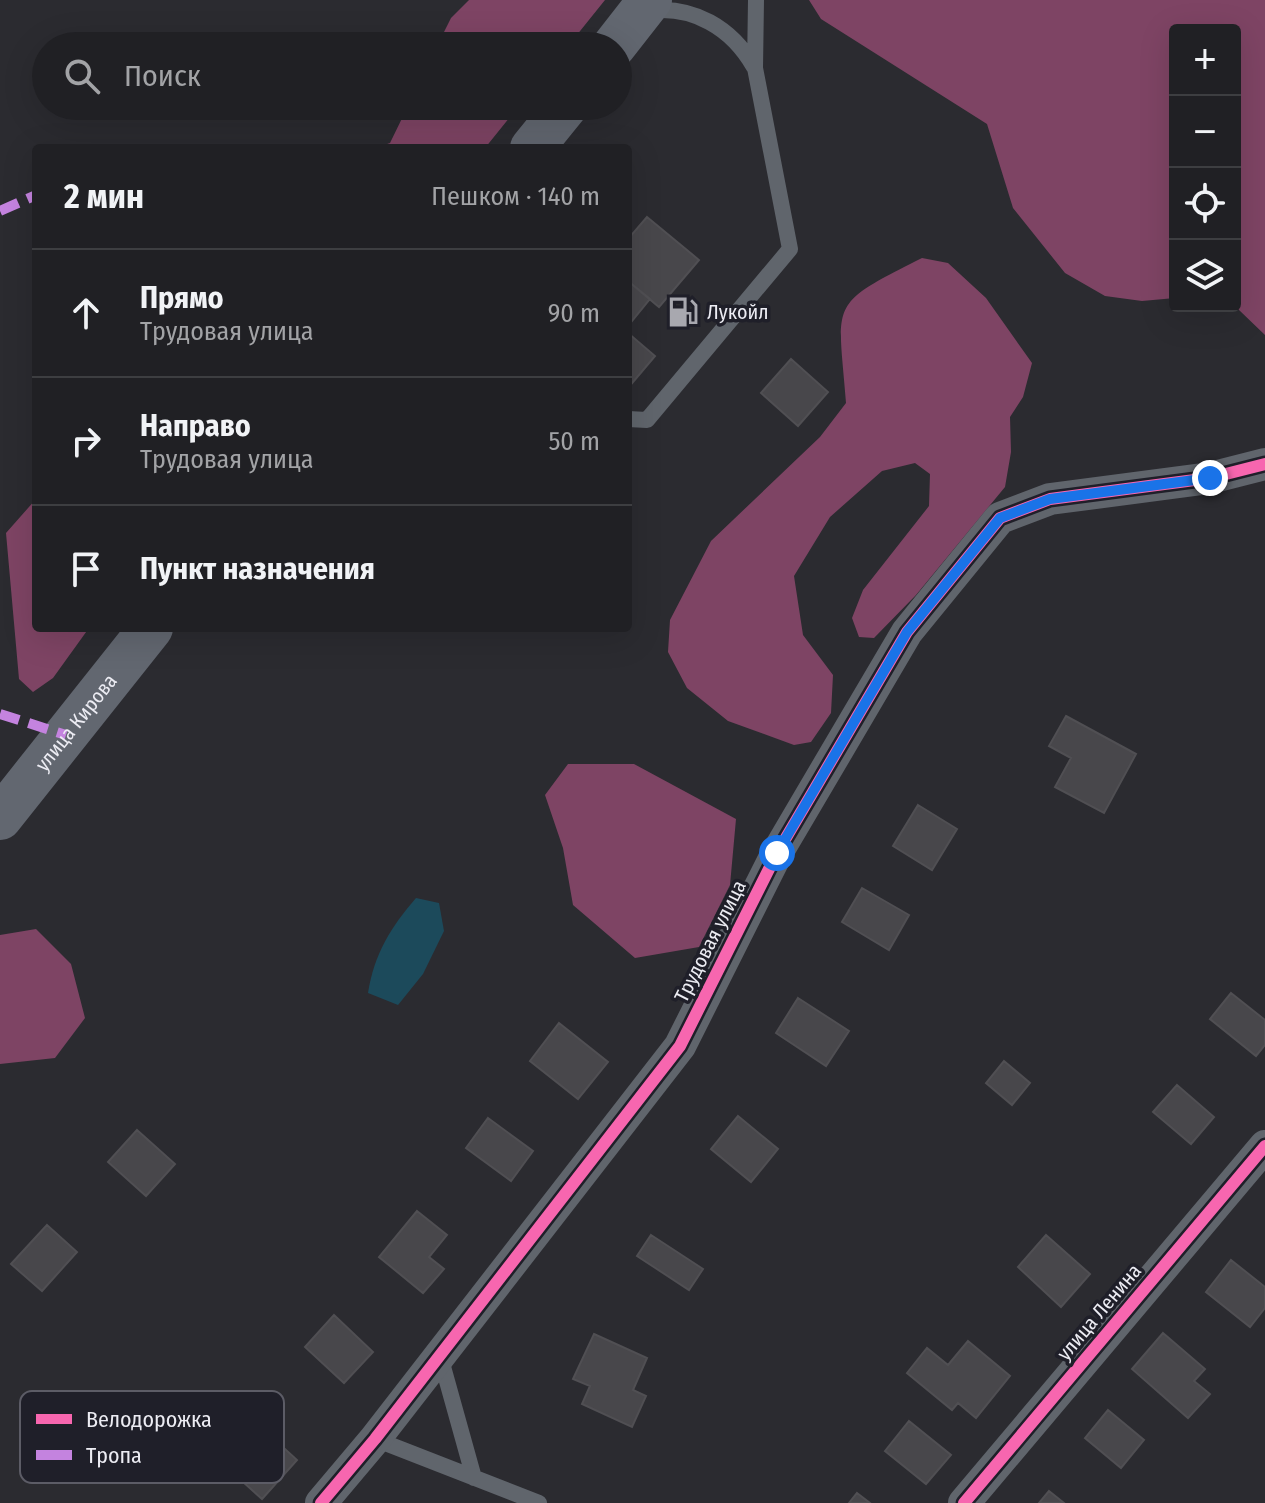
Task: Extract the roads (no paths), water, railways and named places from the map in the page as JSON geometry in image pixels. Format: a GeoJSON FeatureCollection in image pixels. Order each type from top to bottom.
{"type":"FeatureCollection","features":[{"type":"Feature","properties":{"kind":"main road"},"geometry":{"type":"LineString","coordinates":[[625,32],[645,6]]}},
{"type":"Feature","properties":{"kind":"main road"},"geometry":{"type":"LineString","coordinates":[[535,144],[555,120]]}},
{"type":"Feature","properties":{"kind":"main road","name":"улица Кирова"},"geometry":{"type":"LineString","coordinates":[[0,818],[148,632]]}},
{"type":"Feature","properties":{"kind":"street","name":"Трудовая улица"},"geometry":{"type":"LineString","coordinates":[[321,1503],[375,1439],[680,1046],[777,853],[907,632],[1000,518],[1050,499],[1210,478],[1265,464]]}},
{"type":"Feature","properties":{"kind":"street","name":"улица Ленина"},"geometry":{"type":"LineString","coordinates":[[964,1503],[1265,1146]]}},
{"type":"Feature","properties":{"kind":"lane"},"geometry":{"type":"LineString","coordinates":[[632,419],[647,420],[790,249],[755,68],[756,0]]}},
{"type":"Feature","properties":{"kind":"lane"},"geometry":{"type":"LineString","coordinates":[[645,6],[695,14],[722,29],[743,47],[755,68]]}},
{"type":"Feature","properties":{"kind":"lane"},"geometry":{"type":"LineString","coordinates":[[440,1355],[474,1478]]}},
{"type":"Feature","properties":{"kind":"lane"},"geometry":{"type":"LineString","coordinates":[[375,1439],[539,1503]]}},
{"type":"Feature","properties":{"kind":"water"},"geometry":{"type":"Polygon","coordinates":[[[416,898],[439,903],[444,931],[423,974],[398,1005],[368,993],[385,942],[416,898]]]}},
{"type":"Feature","properties":{"kind":"place","name":"Лукойл"},"geometry":{"type":"Point","coordinates":[683,312]}}]}
